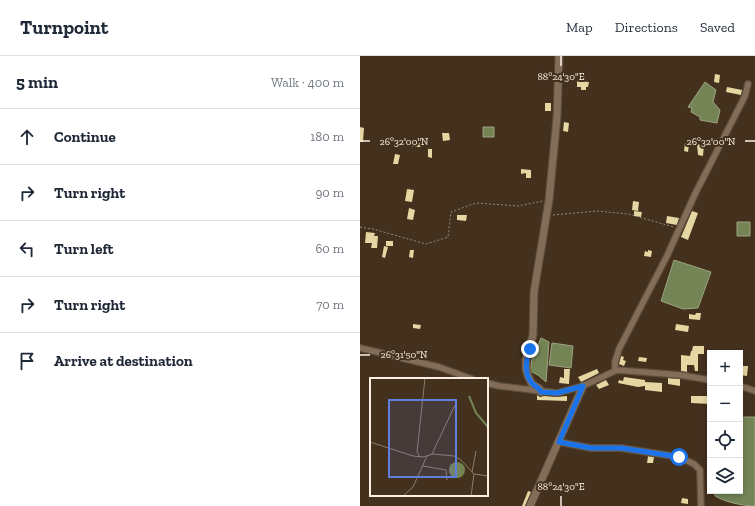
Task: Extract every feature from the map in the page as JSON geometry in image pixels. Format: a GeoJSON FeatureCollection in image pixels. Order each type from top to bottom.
{"type":"FeatureCollection","features":[{"type":"Feature","properties":{"kind":"street"},"geometry":{"type":"LineString","coordinates":[[541,392],[540,389],[532,384],[528,376],[526,359],[532,335],[534,292],[549,200],[556,117],[559,56]]}},
{"type":"Feature","properties":{"kind":"street"},"geometry":{"type":"LineString","coordinates":[[615,371],[615,362],[619,349],[746,96],[748,84]]}},
{"type":"Feature","properties":{"kind":"street"},"geometry":{"type":"LineString","coordinates":[[360,348],[440,368],[469,378]]}},
{"type":"Feature","properties":{"kind":"street"},"geometry":{"type":"LineString","coordinates":[[488,383],[541,392],[557,393],[583,386],[615,371],[630,370],[707,380]]}},
{"type":"Feature","properties":{"kind":"street"},"geometry":{"type":"LineString","coordinates":[[530,506],[583,386]]}},
{"type":"Feature","properties":{"kind":"street"},"geometry":{"type":"LineString","coordinates":[[743,387],[755,391]]}},
{"type":"Feature","properties":{"kind":"street"},"geometry":{"type":"LineString","coordinates":[[559,442],[591,448],[621,448],[679,457],[694,464],[700,470],[701,506]]}},
{"type":"Feature","properties":{"kind":"path"},"geometry":{"type":"LineString","coordinates":[[360,226],[426,244],[448,237],[451,212],[476,203],[518,206],[549,200]]}},
{"type":"Feature","properties":{"kind":"path"},"geometry":{"type":"LineString","coordinates":[[546,216],[597,211],[628,214],[680,229]]}},
{"type":"Feature","properties":{"kind":"shaded area"},"geometry":{"type":"Polygon","coordinates":[[[705,82],[716,90],[713,102],[720,110],[717,123],[700,120],[700,117],[691,112],[692,108],[688,107],[705,82]]]}},
{"type":"Feature","properties":{"kind":"shaded area"},"geometry":{"type":"Polygon","coordinates":[[[483,127],[494,127],[494,137],[483,137],[483,127]]]}},
{"type":"Feature","properties":{"kind":"shaded area"},"geometry":{"type":"Polygon","coordinates":[[[737,222],[750,222],[750,236],[737,236],[737,222]]]}},
{"type":"Feature","properties":{"kind":"shaded area"},"geometry":{"type":"Polygon","coordinates":[[[674,260],[711,272],[698,308],[683,309],[661,301],[674,260]]]}},
{"type":"Feature","properties":{"kind":"shaded area"},"geometry":{"type":"Polygon","coordinates":[[[541,338],[549,342],[546,382],[538,375],[530,371],[532,359],[541,338]]]}},
{"type":"Feature","properties":{"kind":"shaded area"},"geometry":{"type":"Polygon","coordinates":[[[552,343],[573,346],[571,368],[549,365],[552,343]]]}},
{"type":"Feature","properties":{"kind":"shaded area"},"geometry":{"type":"Polygon","coordinates":[[[743,417],[755,417],[755,506],[734,503],[715,496],[715,494],[743,494],[743,417]]]}},
{"type":"Feature","properties":{"kind":"building"},"geometry":{"type":"Polygon","coordinates":[[[715,74],[720,75],[719,83],[714,82],[715,74]]]}},
{"type":"Feature","properties":{"kind":"building"},"geometry":{"type":"Polygon","coordinates":[[[577,81],[589,82],[586,90],[581,90],[581,87],[577,87],[577,81]]]}},
{"type":"Feature","properties":{"kind":"building"},"geometry":{"type":"Polygon","coordinates":[[[727,87],[742,90],[741,95],[726,92],[727,87]]]}},
{"type":"Feature","properties":{"kind":"building"},"geometry":{"type":"Polygon","coordinates":[[[545,103],[551,103],[551,111],[545,111],[545,103]]]}},
{"type":"Feature","properties":{"kind":"building"},"geometry":{"type":"Polygon","coordinates":[[[564,122],[569,123],[568,132],[563,131],[564,122]]]}},
{"type":"Feature","properties":{"kind":"building"},"geometry":{"type":"Polygon","coordinates":[[[360,127],[364,128],[363,142],[360,142],[360,127]]]}},
{"type":"Feature","properties":{"kind":"building"},"geometry":{"type":"Polygon","coordinates":[[[442,133],[449,133],[450,140],[443,141],[442,133]]]}},
{"type":"Feature","properties":{"kind":"building"},"geometry":{"type":"Polygon","coordinates":[[[412,139],[422,140],[421,147],[412,147],[412,139]]]}},
{"type":"Feature","properties":{"kind":"building"},"geometry":{"type":"Polygon","coordinates":[[[685,143],[689,144],[688,152],[684,151],[685,143]]]}},
{"type":"Feature","properties":{"kind":"building"},"geometry":{"type":"Polygon","coordinates":[[[697,144],[704,145],[703,156],[698,155],[697,144]]]}},
{"type":"Feature","properties":{"kind":"building"},"geometry":{"type":"Polygon","coordinates":[[[428,149],[432,149],[432,158],[428,157],[428,149]]]}},
{"type":"Feature","properties":{"kind":"building"},"geometry":{"type":"Polygon","coordinates":[[[395,154],[400,155],[398,164],[393,164],[395,154]]]}},
{"type":"Feature","properties":{"kind":"building"},"geometry":{"type":"Polygon","coordinates":[[[521,169],[531,170],[531,178],[526,178],[526,173],[521,174],[521,169]]]}},
{"type":"Feature","properties":{"kind":"building"},"geometry":{"type":"Polygon","coordinates":[[[407,189],[414,190],[412,202],[405,201],[407,189]]]}},
{"type":"Feature","properties":{"kind":"building"},"geometry":{"type":"Polygon","coordinates":[[[633,201],[639,202],[638,211],[632,210],[633,201]]]}},
{"type":"Feature","properties":{"kind":"building"},"geometry":{"type":"Polygon","coordinates":[[[409,208],[415,210],[413,220],[407,219],[409,208]]]}},
{"type":"Feature","properties":{"kind":"building"},"geometry":{"type":"Polygon","coordinates":[[[634,211],[642,212],[641,217],[634,216],[634,211]]]}},
{"type":"Feature","properties":{"kind":"building"},"geometry":{"type":"Polygon","coordinates":[[[692,211],[698,213],[688,240],[681,237],[692,211]]]}},
{"type":"Feature","properties":{"kind":"building"},"geometry":{"type":"Polygon","coordinates":[[[457,215],[467,215],[466,221],[457,220],[457,215]]]}},
{"type":"Feature","properties":{"kind":"building"},"geometry":{"type":"Polygon","coordinates":[[[667,216],[679,218],[677,225],[666,223],[667,216]]]}},
{"type":"Feature","properties":{"kind":"building"},"geometry":{"type":"Polygon","coordinates":[[[366,232],[375,233],[374,236],[378,236],[377,248],[371,248],[372,243],[365,243],[366,232]]]}},
{"type":"Feature","properties":{"kind":"building"},"geometry":{"type":"Polygon","coordinates":[[[386,241],[393,241],[393,246],[386,246],[386,241]]]}},
{"type":"Feature","properties":{"kind":"building"},"geometry":{"type":"Polygon","coordinates":[[[384,246],[388,247],[385,258],[382,257],[384,246]]]}},
{"type":"Feature","properties":{"kind":"building"},"geometry":{"type":"Polygon","coordinates":[[[410,250],[414,250],[413,258],[409,257],[410,250]]]}},
{"type":"Feature","properties":{"kind":"building"},"geometry":{"type":"Polygon","coordinates":[[[648,250],[652,251],[651,257],[644,256],[645,251],[648,252],[648,250]]]}},
{"type":"Feature","properties":{"kind":"building"},"geometry":{"type":"Polygon","coordinates":[[[696,313],[701,313],[700,320],[689,319],[689,314],[695,315],[696,313]]]}},
{"type":"Feature","properties":{"kind":"building"},"geometry":{"type":"Polygon","coordinates":[[[413,324],[421,325],[420,329],[413,328],[413,324]]]}},
{"type":"Feature","properties":{"kind":"building"},"geometry":{"type":"Polygon","coordinates":[[[676,324],[689,326],[688,332],[675,330],[676,324]]]}},
{"type":"Feature","properties":{"kind":"building"},"geometry":{"type":"Polygon","coordinates":[[[693,346],[704,346],[704,354],[698,354],[698,371],[695,371],[694,365],[687,365],[687,372],[681,371],[681,355],[690,356],[693,346]]]}},
{"type":"Feature","properties":{"kind":"building"},"geometry":{"type":"Polygon","coordinates":[[[621,356],[624,357],[623,360],[626,361],[624,366],[619,364],[621,356]]]}},
{"type":"Feature","properties":{"kind":"building"},"geometry":{"type":"Polygon","coordinates":[[[639,357],[647,358],[646,362],[638,361],[639,357]]]}},
{"type":"Feature","properties":{"kind":"building"},"geometry":{"type":"Polygon","coordinates":[[[743,366],[748,366],[747,376],[743,375],[743,366]]]}},
{"type":"Feature","properties":{"kind":"building"},"geometry":{"type":"Polygon","coordinates":[[[564,369],[570,369],[569,384],[559,383],[560,377],[564,378],[564,369]]]}},
{"type":"Feature","properties":{"kind":"building"},"geometry":{"type":"Polygon","coordinates":[[[597,369],[599,373],[581,382],[578,377],[597,369]]]}},
{"type":"Feature","properties":{"kind":"building"},"geometry":{"type":"Polygon","coordinates":[[[624,377],[645,380],[645,382],[662,383],[662,392],[645,390],[645,386],[638,387],[618,383],[619,380],[623,381],[624,377]]]}},
{"type":"Feature","properties":{"kind":"building"},"geometry":{"type":"Polygon","coordinates":[[[668,378],[680,379],[680,386],[668,384],[668,378]]]}},
{"type":"Feature","properties":{"kind":"building"},"geometry":{"type":"Polygon","coordinates":[[[606,380],[609,385],[599,389],[596,385],[606,380]]]}},
{"type":"Feature","properties":{"kind":"building"},"geometry":{"type":"Polygon","coordinates":[[[537,395],[540,397],[567,396],[567,401],[537,400],[537,395]]]}},
{"type":"Feature","properties":{"kind":"building"},"geometry":{"type":"Polygon","coordinates":[[[691,396],[707,396],[707,404],[691,403],[691,396]]]}},
{"type":"Feature","properties":{"kind":"building"},"geometry":{"type":"Polygon","coordinates":[[[648,456],[654,457],[653,463],[647,463],[648,456]]]}},
{"type":"Feature","properties":{"kind":"building"},"geometry":{"type":"Polygon","coordinates":[[[528,491],[531,492],[525,506],[522,506],[528,491]]]}},
{"type":"Feature","properties":{"kind":"building"},"geometry":{"type":"Polygon","coordinates":[[[682,498],[688,499],[688,504],[681,503],[682,498]]]}},
{"type":"Feature","properties":{"kind":"route"},"geometry":{"type":"LineString","coordinates":[[530,349],[526,359],[526,369],[532,384],[540,389],[541,392],[557,393],[583,386],[559,442],[591,448],[621,448],[679,457]]}}]}
